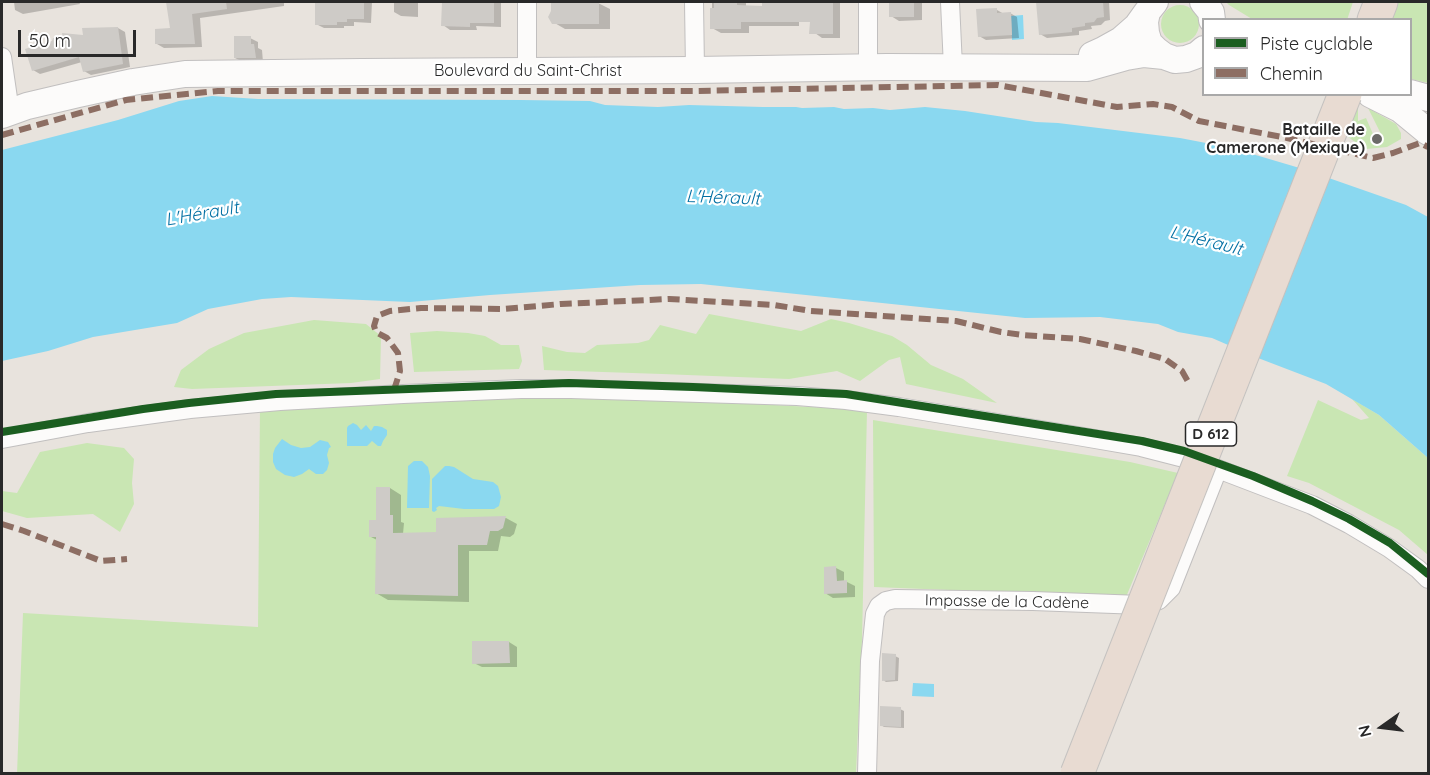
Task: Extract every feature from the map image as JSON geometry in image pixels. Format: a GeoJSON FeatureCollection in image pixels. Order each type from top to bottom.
{"type":"FeatureCollection","features":[{"type":"Feature","properties":{"kind":"highway"},"geometry":{"type":"LineString","coordinates":[[1375,18],[1381,2]]}},
{"type":"Feature","properties":{"kind":"highway","name":"D 612"},"geometry":{"type":"LineString","coordinates":[[1077,774],[1344,96]]}},
{"type":"Feature","properties":{"kind":"street"},"geometry":{"type":"LineString","coordinates":[[527,2],[527,72]]}},
{"type":"Feature","properties":{"kind":"street"},"geometry":{"type":"LineString","coordinates":[[693,2],[695,70]]}},
{"type":"Feature","properties":{"kind":"street"},"geometry":{"type":"LineString","coordinates":[[867,68],[868,2]]}},
{"type":"Feature","properties":{"kind":"street"},"geometry":{"type":"LineString","coordinates":[[950,2],[953,67]]}},
{"type":"Feature","properties":{"kind":"street"},"geometry":{"type":"LineString","coordinates":[[1150,6],[1145,22],[1146,33],[1156,51],[1164,56]]}},
{"type":"Feature","properties":{"kind":"street","name":"Boulevard du Saint-Christ"},"geometry":{"type":"LineString","coordinates":[[1059,68],[1121,40],[1137,26],[1150,6]]}},
{"type":"Feature","properties":{"kind":"street","name":"Boulevard du Saint-Christ"},"geometry":{"type":"LineString","coordinates":[[6,113],[122,84],[185,74],[953,67],[1086,68],[1144,54],[1164,56],[1175,60],[1186,59],[1201,52]]}},
{"type":"Feature","properties":{"kind":"street"},"geometry":{"type":"LineString","coordinates":[[2,57],[6,113]]}},
{"type":"Feature","properties":{"kind":"street"},"geometry":{"type":"LineString","coordinates":[[1412,94],[1428,98]]}},
{"type":"Feature","properties":{"kind":"street"},"geometry":{"type":"LineString","coordinates":[[1374,96],[1400,109],[1428,132]]}},
{"type":"Feature","properties":{"kind":"street"},"geometry":{"type":"LineString","coordinates":[[2,439],[88,423],[190,409],[280,401],[522,389],[682,391],[798,396],[898,407],[1141,447],[1180,457],[1312,505],[1389,548],[1428,579]]}},
{"type":"Feature","properties":{"kind":"street","name":"Impasse de la Cadène"},"geometry":{"type":"LineString","coordinates":[[867,774],[870,661],[875,614],[879,606],[895,599],[1141,605],[1159,600],[1171,588],[1218,469]]}},
{"type":"Feature","properties":{"kind":"green space"},"geometry":{"type":"Polygon","coordinates":[[[1226,2],[1353,2],[1348,18],[1250,18],[1226,2]]]}},
{"type":"Feature","properties":{"kind":"green space"},"geometry":{"type":"Polygon","coordinates":[[[1392,2],[1428,2],[1428,83],[1412,79],[1412,18],[1385,18],[1392,2]]]}},
{"type":"Feature","properties":{"kind":"green space"},"geometry":{"type":"Polygon","coordinates":[[[1180,5],[1194,10],[1199,24],[1194,38],[1180,43],[1166,38],[1161,24],[1166,10],[1180,5]]]}},
{"type":"Feature","properties":{"kind":"green space"},"geometry":{"type":"Polygon","coordinates":[[[1348,103],[1358,107],[1358,121],[1366,118],[1373,134],[1371,141],[1374,144],[1380,144],[1383,138],[1368,108],[1396,124],[1401,133],[1401,139],[1387,147],[1366,149],[1355,142],[1347,136],[1341,120],[1348,103]]]}},
{"type":"Feature","properties":{"kind":"green space"},"geometry":{"type":"Polygon","coordinates":[[[709,314],[801,331],[831,319],[892,336],[931,365],[963,379],[997,403],[906,384],[900,357],[889,360],[860,381],[837,371],[789,379],[544,370],[542,346],[567,352],[585,353],[597,345],[638,343],[649,340],[660,325],[696,334],[709,314]]]}},
{"type":"Feature","properties":{"kind":"green space"},"geometry":{"type":"Polygon","coordinates":[[[314,320],[366,324],[381,336],[380,379],[351,383],[192,389],[174,387],[181,370],[209,349],[244,333],[314,320]]]}},
{"type":"Feature","properties":{"kind":"green space"},"geometry":{"type":"Polygon","coordinates":[[[437,331],[468,333],[485,336],[501,345],[519,345],[522,361],[519,369],[414,372],[410,333],[437,331]]]}},
{"type":"Feature","properties":{"kind":"green space"},"geometry":{"type":"Polygon","coordinates":[[[534,392],[867,410],[862,640],[856,773],[17,774],[23,613],[258,627],[260,407],[534,392]]]}},
{"type":"Feature","properties":{"kind":"green space"},"geometry":{"type":"Polygon","coordinates":[[[1352,399],[1379,415],[1428,458],[1428,555],[1399,530],[1309,483],[1287,476],[1318,400],[1361,420],[1369,418],[1352,399]]]}},
{"type":"Feature","properties":{"kind":"green space"},"geometry":{"type":"Polygon","coordinates":[[[873,420],[1130,462],[1178,473],[1126,597],[874,587],[873,420]]]}},
{"type":"Feature","properties":{"kind":"green space"},"geometry":{"type":"Polygon","coordinates":[[[87,443],[124,448],[134,459],[132,483],[134,504],[120,532],[93,514],[27,518],[2,511],[2,491],[17,493],[40,452],[87,443]]]}},
{"type":"Feature","properties":{"kind":"water"},"geometry":{"type":"Polygon","coordinates":[[[1023,15],[1024,39],[1012,40],[1011,16],[1023,15]]]}},
{"type":"Feature","properties":{"kind":"water","name":"L'Hérault"},"geometry":{"type":"Polygon","coordinates":[[[212,96],[258,99],[590,101],[605,105],[658,107],[689,105],[890,110],[925,107],[1180,138],[1232,148],[1303,169],[1406,205],[1428,217],[1428,458],[1379,415],[1326,384],[1212,338],[1178,332],[1158,324],[1100,317],[1025,318],[701,284],[640,285],[410,302],[291,297],[262,299],[208,309],[177,323],[93,337],[48,351],[2,361],[2,150],[118,120],[179,101],[212,96]]]}},
{"type":"Feature","properties":{"kind":"water"},"geometry":{"type":"Polygon","coordinates":[[[353,423],[361,430],[366,425],[371,431],[374,426],[387,430],[381,446],[372,441],[367,446],[347,446],[347,428],[353,423]]]}},
{"type":"Feature","properties":{"kind":"water"},"geometry":{"type":"Polygon","coordinates":[[[282,439],[301,448],[310,447],[320,440],[328,442],[331,447],[327,455],[329,463],[327,470],[323,474],[316,474],[309,469],[294,477],[285,475],[276,469],[273,454],[282,439]]]}},
{"type":"Feature","properties":{"kind":"water"},"geometry":{"type":"Polygon","coordinates":[[[414,461],[422,461],[428,467],[429,508],[407,508],[408,466],[414,461]]]}},
{"type":"Feature","properties":{"kind":"water"},"geometry":{"type":"Polygon","coordinates":[[[445,466],[454,467],[473,479],[493,482],[498,486],[501,497],[499,506],[494,509],[464,509],[439,506],[437,510],[432,511],[432,479],[445,466]]]}},
{"type":"Feature","properties":{"kind":"water"},"geometry":{"type":"Polygon","coordinates":[[[913,683],[934,684],[934,697],[912,696],[913,683]]]}},
{"type":"Feature","properties":{"kind":"building"},"geometry":{"type":"Polygon","coordinates":[[[166,2],[226,2],[227,9],[192,14],[195,44],[155,44],[155,29],[170,28],[166,2]]]}},
{"type":"Feature","properties":{"kind":"building"},"geometry":{"type":"Polygon","coordinates":[[[315,2],[364,2],[364,19],[347,19],[347,22],[337,22],[337,25],[315,25],[315,2]]]}},
{"type":"Feature","properties":{"kind":"building"},"geometry":{"type":"Polygon","coordinates":[[[442,2],[494,2],[494,23],[470,23],[470,27],[441,26],[442,2]]]}},
{"type":"Feature","properties":{"kind":"building"},"geometry":{"type":"Polygon","coordinates":[[[551,2],[599,2],[599,24],[552,24],[548,17],[551,2]]]}},
{"type":"Feature","properties":{"kind":"building"},"geometry":{"type":"Polygon","coordinates":[[[714,2],[737,2],[737,5],[762,6],[762,2],[833,2],[833,34],[809,34],[810,22],[741,22],[741,29],[710,29],[710,8],[714,8],[714,2]]]}},
{"type":"Feature","properties":{"kind":"building"},"geometry":{"type":"Polygon","coordinates":[[[889,2],[914,2],[914,17],[889,17],[889,2]]]}},
{"type":"Feature","properties":{"kind":"building"},"geometry":{"type":"Polygon","coordinates":[[[1036,2],[1103,2],[1104,17],[1085,23],[1085,26],[1072,28],[1072,32],[1039,35],[1036,2]]]}},
{"type":"Feature","properties":{"kind":"building"},"geometry":{"type":"Polygon","coordinates":[[[997,8],[997,13],[1011,12],[1012,35],[978,37],[976,9],[997,8]]]}},
{"type":"Feature","properties":{"kind":"building"},"geometry":{"type":"Polygon","coordinates":[[[118,27],[123,64],[83,72],[79,57],[32,71],[25,49],[52,41],[53,38],[63,39],[62,33],[83,35],[82,28],[118,27]]]}},
{"type":"Feature","properties":{"kind":"building"},"geometry":{"type":"Polygon","coordinates":[[[234,36],[251,36],[256,58],[234,58],[234,36]]]}},
{"type":"Feature","properties":{"kind":"building"},"geometry":{"type":"Polygon","coordinates":[[[376,487],[390,487],[390,515],[393,515],[393,533],[436,532],[436,518],[506,516],[503,528],[490,531],[487,545],[458,545],[458,596],[375,594],[376,537],[369,537],[369,520],[376,520],[376,487]]]}},
{"type":"Feature","properties":{"kind":"building"},"geometry":{"type":"Polygon","coordinates":[[[836,566],[837,581],[847,580],[847,593],[824,594],[824,567],[836,566]]]}},
{"type":"Feature","properties":{"kind":"building"},"geometry":{"type":"Polygon","coordinates":[[[472,641],[509,641],[510,663],[472,664],[472,641]]]}},
{"type":"Feature","properties":{"kind":"building"},"geometry":{"type":"Polygon","coordinates":[[[882,653],[896,654],[895,680],[882,681],[882,653]]]}},
{"type":"Feature","properties":{"kind":"building"},"geometry":{"type":"Polygon","coordinates":[[[880,706],[901,707],[901,727],[880,726],[880,706]]]}},
{"type":"Feature","properties":{"kind":"marked path"},"geometry":{"type":"LineString","coordinates":[[2,135],[126,100],[218,91],[693,91],[998,85],[1117,107],[1153,104],[1172,107],[1199,121],[1373,158],[1420,143],[1428,147]]}},
{"type":"Feature","properties":{"kind":"marked path"},"geometry":{"type":"LineString","coordinates":[[394,390],[400,371],[398,353],[387,338],[376,332],[374,326],[377,316],[390,311],[421,308],[503,309],[669,299],[774,305],[811,311],[956,321],[1001,332],[1080,339],[1165,359],[1182,371],[1190,385]]}},
{"type":"Feature","properties":{"kind":"marked path"},"geometry":{"type":"LineString","coordinates":[[2,524],[101,561],[127,559]]}},
{"type":"Feature","properties":{"kind":"cycle path"},"geometry":{"type":"LineString","coordinates":[[2,432],[143,409],[276,394],[569,383],[846,394],[1142,441],[1184,451],[1253,476],[1349,519],[1390,543],[1428,574]]}},
{"type":"Feature","properties":{"kind":"place","name":"Bataille de Camerone (Mexique)"},"geometry":{"type":"Point","coordinates":[1377,139]}}]}
